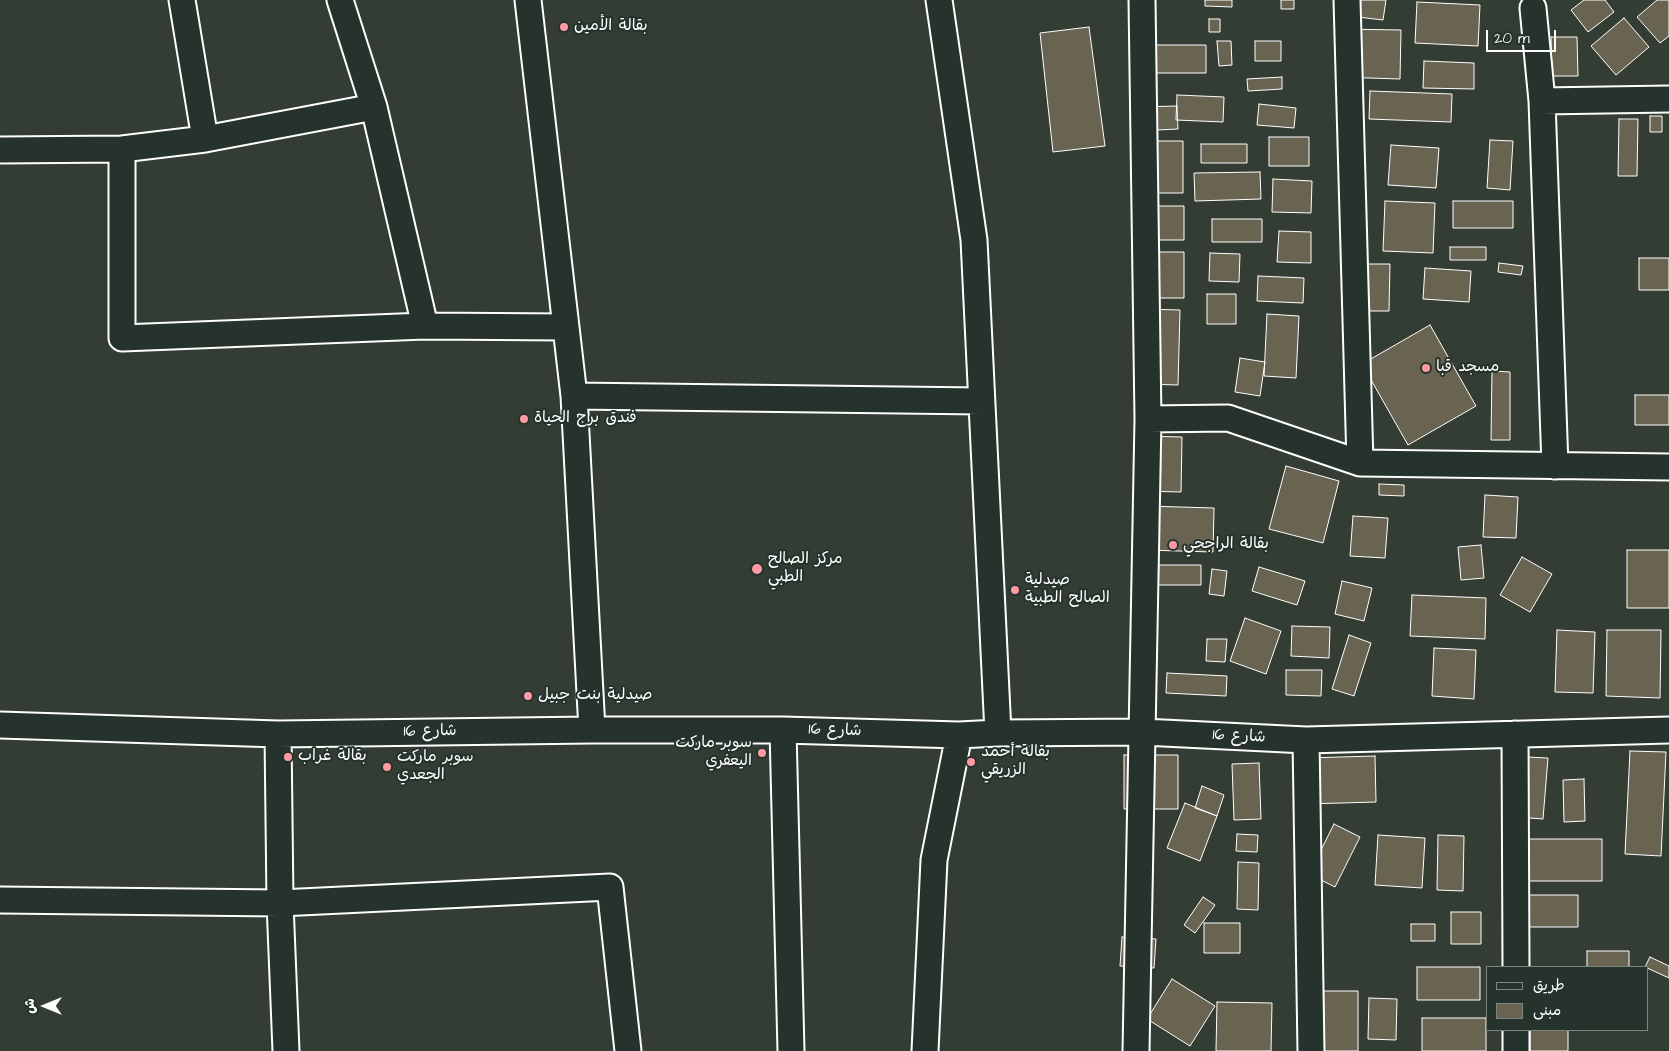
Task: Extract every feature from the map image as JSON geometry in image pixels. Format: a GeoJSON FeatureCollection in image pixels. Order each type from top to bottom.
{"type":"FeatureCollection","features":[{"type":"Feature","properties":{"kind":"street"},"geometry":{"type":"LineString","coordinates":[[182,0],[205,140]]}},
{"type":"Feature","properties":{"kind":"street"},"geometry":{"type":"LineString","coordinates":[[340,0],[374,107],[425,326]]}},
{"type":"Feature","properties":{"kind":"street"},"geometry":{"type":"LineString","coordinates":[[528,0],[574,396],[592,730]]}},
{"type":"Feature","properties":{"kind":"street"},"geometry":{"type":"LineString","coordinates":[[939,0],[974,240],[998,733]]}},
{"type":"Feature","properties":{"kind":"street"},"geometry":{"type":"LineString","coordinates":[[1136,1051],[1148,419],[1142,0]]}},
{"type":"Feature","properties":{"kind":"street"},"geometry":{"type":"LineString","coordinates":[[1347,0],[1360,463]]}},
{"type":"Feature","properties":{"kind":"street"},"geometry":{"type":"LineString","coordinates":[[1529,3],[1542,101],[1555,466]]}},
{"type":"Feature","properties":{"kind":"street"},"geometry":{"type":"LineString","coordinates":[[1542,101],[1669,99]]}},
{"type":"Feature","properties":{"kind":"street"},"geometry":{"type":"LineString","coordinates":[[0,150],[122,149],[205,140],[374,107]]}},
{"type":"Feature","properties":{"kind":"street"},"geometry":{"type":"LineString","coordinates":[[122,149],[122,338],[425,326],[566,327]]}},
{"type":"Feature","properties":{"kind":"street"},"geometry":{"type":"LineString","coordinates":[[574,396],[981,401]]}},
{"type":"Feature","properties":{"kind":"street"},"geometry":{"type":"LineString","coordinates":[[1148,419],[1228,418],[1360,463],[1669,467]]}},
{"type":"Feature","properties":{"kind":"street","name":"شارع 16"},"geometry":{"type":"LineString","coordinates":[[0,725],[278,734],[592,730],[783,730],[959,735],[1143,732],[1306,740],[1669,730]]}},
{"type":"Feature","properties":{"kind":"street"},"geometry":{"type":"LineString","coordinates":[[783,730],[791,1051]]}},
{"type":"Feature","properties":{"kind":"street"},"geometry":{"type":"LineString","coordinates":[[278,734],[280,903],[286,1051]]}},
{"type":"Feature","properties":{"kind":"street"},"geometry":{"type":"LineString","coordinates":[[1515,734],[1516,966]]}},
{"type":"Feature","properties":{"kind":"street"},"geometry":{"type":"LineString","coordinates":[[925,1051],[934,860],[959,735]]}},
{"type":"Feature","properties":{"kind":"street"},"geometry":{"type":"LineString","coordinates":[[1306,740],[1311,1051]]}},
{"type":"Feature","properties":{"kind":"street"},"geometry":{"type":"LineString","coordinates":[[0,900],[280,903],[610,886],[628,1051]]}},
{"type":"Feature","properties":{"kind":"street"},"geometry":{"type":"LineString","coordinates":[[1516,1031],[1516,1051]]}},
{"type":"Feature","properties":{"kind":"building"},"geometry":{"type":"Polygon","coordinates":[[[1205,0],[1232,0],[1232,7],[1205,6],[1205,0]]]}},
{"type":"Feature","properties":{"kind":"building"},"geometry":{"type":"Polygon","coordinates":[[[1281,0],[1294,0],[1294,9],[1281,9],[1281,0]]]}},
{"type":"Feature","properties":{"kind":"building"},"geometry":{"type":"Polygon","coordinates":[[[1343,0],[1386,0],[1383,20],[1341,15],[1343,0]]]}},
{"type":"Feature","properties":{"kind":"building"},"geometry":{"type":"Polygon","coordinates":[[[1584,0],[1605,0],[1614,12],[1588,32],[1571,10],[1584,0]]]}},
{"type":"Feature","properties":{"kind":"building"},"geometry":{"type":"Polygon","coordinates":[[[1657,0],[1669,0],[1669,36],[1660,43],[1637,17],[1657,0]]]}},
{"type":"Feature","properties":{"kind":"building"},"geometry":{"type":"Polygon","coordinates":[[[1417,2],[1480,5],[1478,46],[1415,43],[1417,2]]]}},
{"type":"Feature","properties":{"kind":"building"},"geometry":{"type":"Polygon","coordinates":[[[1624,18],[1649,47],[1616,75],[1591,46],[1624,18]]]}},
{"type":"Feature","properties":{"kind":"building"},"geometry":{"type":"Polygon","coordinates":[[[1209,19],[1220,19],[1220,32],[1209,32],[1209,19]]]}},
{"type":"Feature","properties":{"kind":"building"},"geometry":{"type":"Polygon","coordinates":[[[1089,27],[1105,146],[1053,152],[1040,33],[1089,27]]]}},
{"type":"Feature","properties":{"kind":"building"},"geometry":{"type":"Polygon","coordinates":[[[1339,29],[1401,30],[1400,79],[1338,77],[1339,29]]]}},
{"type":"Feature","properties":{"kind":"building"},"geometry":{"type":"Polygon","coordinates":[[[1551,37],[1577,37],[1578,76],[1552,76],[1551,37]]]}},
{"type":"Feature","properties":{"kind":"building"},"geometry":{"type":"Polygon","coordinates":[[[1217,41],[1231,41],[1232,65],[1219,66],[1217,41]]]}},
{"type":"Feature","properties":{"kind":"building"},"geometry":{"type":"Polygon","coordinates":[[[1255,41],[1281,41],[1281,61],[1255,61],[1255,41]]]}},
{"type":"Feature","properties":{"kind":"building"},"geometry":{"type":"Polygon","coordinates":[[[1143,45],[1206,45],[1206,73],[1143,73],[1143,45]]]}},
{"type":"Feature","properties":{"kind":"building"},"geometry":{"type":"Polygon","coordinates":[[[1424,61],[1474,63],[1474,89],[1423,88],[1424,61]]]}},
{"type":"Feature","properties":{"kind":"building"},"geometry":{"type":"Polygon","coordinates":[[[1282,77],[1282,89],[1248,91],[1247,79],[1282,77]]]}},
{"type":"Feature","properties":{"kind":"building"},"geometry":{"type":"Polygon","coordinates":[[[1370,91],[1452,94],[1451,122],[1369,119],[1370,91]]]}},
{"type":"Feature","properties":{"kind":"building"},"geometry":{"type":"Polygon","coordinates":[[[1177,95],[1224,97],[1223,122],[1176,120],[1177,95]]]}},
{"type":"Feature","properties":{"kind":"building"},"geometry":{"type":"Polygon","coordinates":[[[1259,104],[1296,108],[1294,128],[1257,125],[1259,104]]]}},
{"type":"Feature","properties":{"kind":"building"},"geometry":{"type":"Polygon","coordinates":[[[1177,106],[1178,129],[1136,131],[1135,107],[1177,106]]]}},
{"type":"Feature","properties":{"kind":"building"},"geometry":{"type":"Polygon","coordinates":[[[1650,116],[1662,116],[1662,132],[1650,132],[1650,116]]]}},
{"type":"Feature","properties":{"kind":"building"},"geometry":{"type":"Polygon","coordinates":[[[1619,119],[1638,119],[1637,176],[1618,176],[1619,119]]]}},
{"type":"Feature","properties":{"kind":"building"},"geometry":{"type":"Polygon","coordinates":[[[1269,137],[1309,137],[1309,166],[1269,166],[1269,137]]]}},
{"type":"Feature","properties":{"kind":"building"},"geometry":{"type":"Polygon","coordinates":[[[1490,140],[1513,141],[1510,190],[1487,188],[1490,140]]]}},
{"type":"Feature","properties":{"kind":"building"},"geometry":{"type":"Polygon","coordinates":[[[1152,141],[1183,141],[1183,193],[1152,193],[1152,141]]]}},
{"type":"Feature","properties":{"kind":"building"},"geometry":{"type":"Polygon","coordinates":[[[1201,144],[1247,144],[1247,163],[1201,163],[1201,144]]]}},
{"type":"Feature","properties":{"kind":"building"},"geometry":{"type":"Polygon","coordinates":[[[1391,145],[1439,148],[1436,188],[1388,185],[1391,145]]]}},
{"type":"Feature","properties":{"kind":"building"},"geometry":{"type":"Polygon","coordinates":[[[1260,172],[1261,199],[1195,201],[1194,173],[1260,172]]]}},
{"type":"Feature","properties":{"kind":"building"},"geometry":{"type":"Polygon","coordinates":[[[1273,179],[1312,181],[1311,213],[1272,212],[1273,179]]]}},
{"type":"Feature","properties":{"kind":"building"},"geometry":{"type":"Polygon","coordinates":[[[1385,201],[1435,203],[1433,253],[1383,251],[1385,201]]]}},
{"type":"Feature","properties":{"kind":"building"},"geometry":{"type":"Polygon","coordinates":[[[1453,201],[1513,201],[1513,228],[1453,228],[1453,201]]]}},
{"type":"Feature","properties":{"kind":"building"},"geometry":{"type":"Polygon","coordinates":[[[1147,206],[1184,206],[1184,240],[1147,240],[1147,206]]]}},
{"type":"Feature","properties":{"kind":"building"},"geometry":{"type":"Polygon","coordinates":[[[1212,219],[1262,219],[1262,242],[1212,242],[1212,219]]]}},
{"type":"Feature","properties":{"kind":"building"},"geometry":{"type":"Polygon","coordinates":[[[1279,231],[1311,232],[1311,263],[1277,262],[1279,231]]]}},
{"type":"Feature","properties":{"kind":"building"},"geometry":{"type":"Polygon","coordinates":[[[1450,247],[1486,247],[1486,260],[1450,260],[1450,247]]]}},
{"type":"Feature","properties":{"kind":"building"},"geometry":{"type":"Polygon","coordinates":[[[1147,252],[1184,252],[1184,298],[1147,298],[1147,252]]]}},
{"type":"Feature","properties":{"kind":"building"},"geometry":{"type":"Polygon","coordinates":[[[1210,253],[1240,254],[1239,282],[1209,281],[1210,253]]]}},
{"type":"Feature","properties":{"kind":"building"},"geometry":{"type":"Polygon","coordinates":[[[1639,258],[1669,258],[1669,290],[1639,290],[1639,258]]]}},
{"type":"Feature","properties":{"kind":"building"},"geometry":{"type":"Polygon","coordinates":[[[1499,263],[1523,266],[1521,275],[1498,272],[1499,263]]]}},
{"type":"Feature","properties":{"kind":"building"},"geometry":{"type":"Polygon","coordinates":[[[1362,264],[1390,264],[1389,311],[1361,311],[1362,264]]]}},
{"type":"Feature","properties":{"kind":"building"},"geometry":{"type":"Polygon","coordinates":[[[1425,268],[1471,271],[1469,302],[1423,299],[1425,268]]]}},
{"type":"Feature","properties":{"kind":"building"},"geometry":{"type":"Polygon","coordinates":[[[1258,276],[1304,278],[1303,303],[1257,301],[1258,276]]]}},
{"type":"Feature","properties":{"kind":"building"},"geometry":{"type":"Polygon","coordinates":[[[1207,294],[1236,294],[1236,324],[1207,324],[1207,294]]]}},
{"type":"Feature","properties":{"kind":"building"},"geometry":{"type":"Polygon","coordinates":[[[1145,309],[1180,310],[1178,385],[1143,384],[1145,309]]]}},
{"type":"Feature","properties":{"kind":"building"},"geometry":{"type":"Polygon","coordinates":[[[1267,314],[1299,316],[1296,378],[1264,376],[1267,314]]]}},
{"type":"Feature","properties":{"kind":"building"},"geometry":{"type":"Polygon","coordinates":[[[1430,325],[1476,406],[1408,445],[1362,364],[1430,325]]]}},
{"type":"Feature","properties":{"kind":"building"},"geometry":{"type":"Polygon","coordinates":[[[1240,358],[1265,362],[1260,396],[1235,392],[1240,358]]]}},
{"type":"Feature","properties":{"kind":"building"},"geometry":{"type":"Polygon","coordinates":[[[1492,371],[1510,372],[1510,440],[1491,440],[1492,371]]]}},
{"type":"Feature","properties":{"kind":"building"},"geometry":{"type":"Polygon","coordinates":[[[1635,395],[1669,395],[1669,425],[1635,425],[1635,395]]]}},
{"type":"Feature","properties":{"kind":"building"},"geometry":{"type":"Polygon","coordinates":[[[1140,436],[1182,437],[1181,492],[1139,491],[1140,436]]]}},
{"type":"Feature","properties":{"kind":"building"},"geometry":{"type":"Polygon","coordinates":[[[1286,466],[1339,481],[1323,543],[1269,529],[1286,466]]]}},
{"type":"Feature","properties":{"kind":"building"},"geometry":{"type":"Polygon","coordinates":[[[1379,484],[1404,485],[1404,496],[1379,495],[1379,484]]]}},
{"type":"Feature","properties":{"kind":"building"},"geometry":{"type":"Polygon","coordinates":[[[1485,495],[1518,497],[1516,538],[1483,537],[1485,495]]]}},
{"type":"Feature","properties":{"kind":"building"},"geometry":{"type":"Polygon","coordinates":[[[1146,506],[1214,508],[1213,552],[1145,550],[1146,506]]]}},
{"type":"Feature","properties":{"kind":"building"},"geometry":{"type":"Polygon","coordinates":[[[1353,516],[1388,518],[1385,558],[1350,556],[1353,516]]]}},
{"type":"Feature","properties":{"kind":"building"},"geometry":{"type":"Polygon","coordinates":[[[1481,545],[1484,578],[1461,580],[1458,547],[1481,545]]]}},
{"type":"Feature","properties":{"kind":"building"},"geometry":{"type":"Polygon","coordinates":[[[1627,550],[1669,550],[1669,608],[1627,608],[1627,550]]]}},
{"type":"Feature","properties":{"kind":"building"},"geometry":{"type":"Polygon","coordinates":[[[1522,557],[1552,574],[1530,612],[1500,595],[1522,557]]]}},
{"type":"Feature","properties":{"kind":"building"},"geometry":{"type":"Polygon","coordinates":[[[1154,565],[1201,565],[1201,585],[1154,585],[1154,565]]]}},
{"type":"Feature","properties":{"kind":"building"},"geometry":{"type":"Polygon","coordinates":[[[1259,567],[1305,581],[1297,605],[1252,591],[1259,567]]]}},
{"type":"Feature","properties":{"kind":"building"},"geometry":{"type":"Polygon","coordinates":[[[1212,569],[1227,571],[1224,596],[1209,594],[1212,569]]]}},
{"type":"Feature","properties":{"kind":"building"},"geometry":{"type":"Polygon","coordinates":[[[1342,581],[1372,588],[1364,621],[1335,614],[1342,581]]]}},
{"type":"Feature","properties":{"kind":"building"},"geometry":{"type":"Polygon","coordinates":[[[1412,595],[1486,598],[1485,639],[1410,636],[1412,595]]]}},
{"type":"Feature","properties":{"kind":"building"},"geometry":{"type":"Polygon","coordinates":[[[1245,618],[1281,631],[1266,674],[1230,661],[1245,618]]]}},
{"type":"Feature","properties":{"kind":"building"},"geometry":{"type":"Polygon","coordinates":[[[1292,626],[1330,627],[1329,658],[1291,656],[1292,626]]]}},
{"type":"Feature","properties":{"kind":"building"},"geometry":{"type":"Polygon","coordinates":[[[1557,630],[1595,632],[1593,693],[1555,692],[1557,630]]]}},
{"type":"Feature","properties":{"kind":"building"},"geometry":{"type":"Polygon","coordinates":[[[1607,630],[1661,630],[1660,698],[1606,696],[1607,630]]]}},
{"type":"Feature","properties":{"kind":"building"},"geometry":{"type":"Polygon","coordinates":[[[1349,635],[1371,643],[1354,696],[1332,689],[1349,635]]]}},
{"type":"Feature","properties":{"kind":"building"},"geometry":{"type":"Polygon","coordinates":[[[1207,639],[1227,639],[1225,662],[1206,661],[1207,639]]]}},
{"type":"Feature","properties":{"kind":"building"},"geometry":{"type":"Polygon","coordinates":[[[1434,648],[1476,650],[1474,699],[1432,696],[1434,648]]]}},
{"type":"Feature","properties":{"kind":"building"},"geometry":{"type":"Polygon","coordinates":[[[1286,670],[1322,670],[1321,696],[1286,695],[1286,670]]]}},
{"type":"Feature","properties":{"kind":"building"},"geometry":{"type":"Polygon","coordinates":[[[1167,673],[1227,676],[1226,696],[1166,693],[1167,673]]]}},
{"type":"Feature","properties":{"kind":"building"},"geometry":{"type":"Polygon","coordinates":[[[1630,751],[1666,752],[1661,856],[1625,854],[1630,751]]]}},
{"type":"Feature","properties":{"kind":"building"},"geometry":{"type":"Polygon","coordinates":[[[1124,755],[1178,755],[1178,809],[1124,809],[1124,755]]]}},
{"type":"Feature","properties":{"kind":"building"},"geometry":{"type":"Polygon","coordinates":[[[1375,756],[1376,802],[1306,804],[1305,758],[1375,756]]]}},
{"type":"Feature","properties":{"kind":"building"},"geometry":{"type":"Polygon","coordinates":[[[1506,756],[1548,758],[1543,819],[1503,816],[1506,756]]]}},
{"type":"Feature","properties":{"kind":"building"},"geometry":{"type":"Polygon","coordinates":[[[1259,763],[1261,819],[1234,820],[1232,764],[1259,763]]]}},
{"type":"Feature","properties":{"kind":"building"},"geometry":{"type":"Polygon","coordinates":[[[1584,779],[1585,821],[1564,822],[1563,780],[1584,779]]]}},
{"type":"Feature","properties":{"kind":"building"},"geometry":{"type":"Polygon","coordinates":[[[1202,786],[1224,795],[1217,816],[1195,808],[1202,786]]]}},
{"type":"Feature","properties":{"kind":"building"},"geometry":{"type":"Polygon","coordinates":[[[1185,803],[1217,816],[1200,861],[1167,848],[1185,803]]]}},
{"type":"Feature","properties":{"kind":"building"},"geometry":{"type":"Polygon","coordinates":[[[1334,824],[1360,837],[1335,887],[1309,874],[1334,824]]]}},
{"type":"Feature","properties":{"kind":"building"},"geometry":{"type":"Polygon","coordinates":[[[1237,834],[1258,835],[1257,852],[1236,851],[1237,834]]]}},
{"type":"Feature","properties":{"kind":"building"},"geometry":{"type":"Polygon","coordinates":[[[1378,835],[1425,838],[1422,888],[1375,885],[1378,835]]]}},
{"type":"Feature","properties":{"kind":"building"},"geometry":{"type":"Polygon","coordinates":[[[1438,835],[1464,836],[1463,891],[1437,890],[1438,835]]]}},
{"type":"Feature","properties":{"kind":"building"},"geometry":{"type":"Polygon","coordinates":[[[1525,839],[1602,839],[1602,881],[1525,881],[1525,839]]]}},
{"type":"Feature","properties":{"kind":"building"},"geometry":{"type":"Polygon","coordinates":[[[1238,862],[1259,863],[1258,910],[1237,909],[1238,862]]]}},
{"type":"Feature","properties":{"kind":"building"},"geometry":{"type":"Polygon","coordinates":[[[1518,895],[1578,895],[1578,927],[1518,927],[1518,895]]]}},
{"type":"Feature","properties":{"kind":"building"},"geometry":{"type":"Polygon","coordinates":[[[1203,897],[1215,905],[1195,933],[1184,925],[1203,897]]]}},
{"type":"Feature","properties":{"kind":"building"},"geometry":{"type":"Polygon","coordinates":[[[1451,912],[1481,912],[1481,944],[1451,944],[1451,912]]]}},
{"type":"Feature","properties":{"kind":"building"},"geometry":{"type":"Polygon","coordinates":[[[1204,923],[1240,923],[1240,953],[1204,953],[1204,923]]]}},
{"type":"Feature","properties":{"kind":"building"},"geometry":{"type":"Polygon","coordinates":[[[1411,924],[1435,924],[1435,941],[1411,941],[1411,924]]]}},
{"type":"Feature","properties":{"kind":"building"},"geometry":{"type":"Polygon","coordinates":[[[1122,937],[1156,939],[1154,968],[1120,966],[1122,937]]]}},
{"type":"Feature","properties":{"kind":"building"},"geometry":{"type":"Polygon","coordinates":[[[1587,951],[1629,951],[1629,966],[1587,966],[1587,951]]]}},
{"type":"Feature","properties":{"kind":"building"},"geometry":{"type":"Polygon","coordinates":[[[1650,957],[1669,966],[1669,978],[1649,969],[1649,966],[1646,966],[1650,957]]]}},
{"type":"Feature","properties":{"kind":"building"},"geometry":{"type":"Polygon","coordinates":[[[1417,967],[1480,967],[1480,1000],[1417,1000],[1417,967]]]}},
{"type":"Feature","properties":{"kind":"building"},"geometry":{"type":"Polygon","coordinates":[[[1172,979],[1215,1006],[1190,1046],[1147,1019],[1172,979]]]}},
{"type":"Feature","properties":{"kind":"building"},"geometry":{"type":"Polygon","coordinates":[[[1306,991],[1358,991],[1358,1051],[1306,1051],[1306,991]]]}},
{"type":"Feature","properties":{"kind":"building"},"geometry":{"type":"Polygon","coordinates":[[[1369,998],[1397,999],[1396,1040],[1368,1039],[1369,998]]]}},
{"type":"Feature","properties":{"kind":"building"},"geometry":{"type":"Polygon","coordinates":[[[1217,1002],[1272,1003],[1271,1051],[1216,1051],[1217,1002]]]}},
{"type":"Feature","properties":{"kind":"building"},"geometry":{"type":"Polygon","coordinates":[[[1422,1018],[1486,1018],[1486,1051],[1422,1051],[1422,1018]]]}},
{"type":"Feature","properties":{"kind":"building"},"geometry":{"type":"Polygon","coordinates":[[[1530,1031],[1568,1031],[1568,1051],[1530,1051],[1530,1031]]]}},
{"type":"Feature","properties":{"kind":"place","name":"بقالة الأمين"},"geometry":{"type":"Point","coordinates":[564,27]}},
{"type":"Feature","properties":{"kind":"place","name":"مسجد قبا"},"geometry":{"type":"Point","coordinates":[1426,368]}},
{"type":"Feature","properties":{"kind":"place","name":"فندق برج الحياة"},"geometry":{"type":"Point","coordinates":[524,419]}},
{"type":"Feature","properties":{"kind":"place","name":"بقالة الراجحي"},"geometry":{"type":"Point","coordinates":[1173,545]}},
{"type":"Feature","properties":{"kind":"place","name":"مركز الصالح الطبي"},"geometry":{"type":"Point","coordinates":[757,569]}},
{"type":"Feature","properties":{"kind":"place","name":"صيدلية الصالح الطبية"},"geometry":{"type":"Point","coordinates":[1015,590]}},
{"type":"Feature","properties":{"kind":"place","name":"صيدلية بنت جبيل"},"geometry":{"type":"Point","coordinates":[528,696]}},
{"type":"Feature","properties":{"kind":"place","name":"سوبر ماركت اليعفري"},"geometry":{"type":"Point","coordinates":[762,753]}},
{"type":"Feature","properties":{"kind":"place","name":"بقالة غراب"},"geometry":{"type":"Point","coordinates":[288,757]}},
{"type":"Feature","properties":{"kind":"place","name":"بقالة أحمد الزريقي"},"geometry":{"type":"Point","coordinates":[971,762]}},
{"type":"Feature","properties":{"kind":"place","name":"سوبر ماركت الجعدي"},"geometry":{"type":"Point","coordinates":[387,767]}}]}
